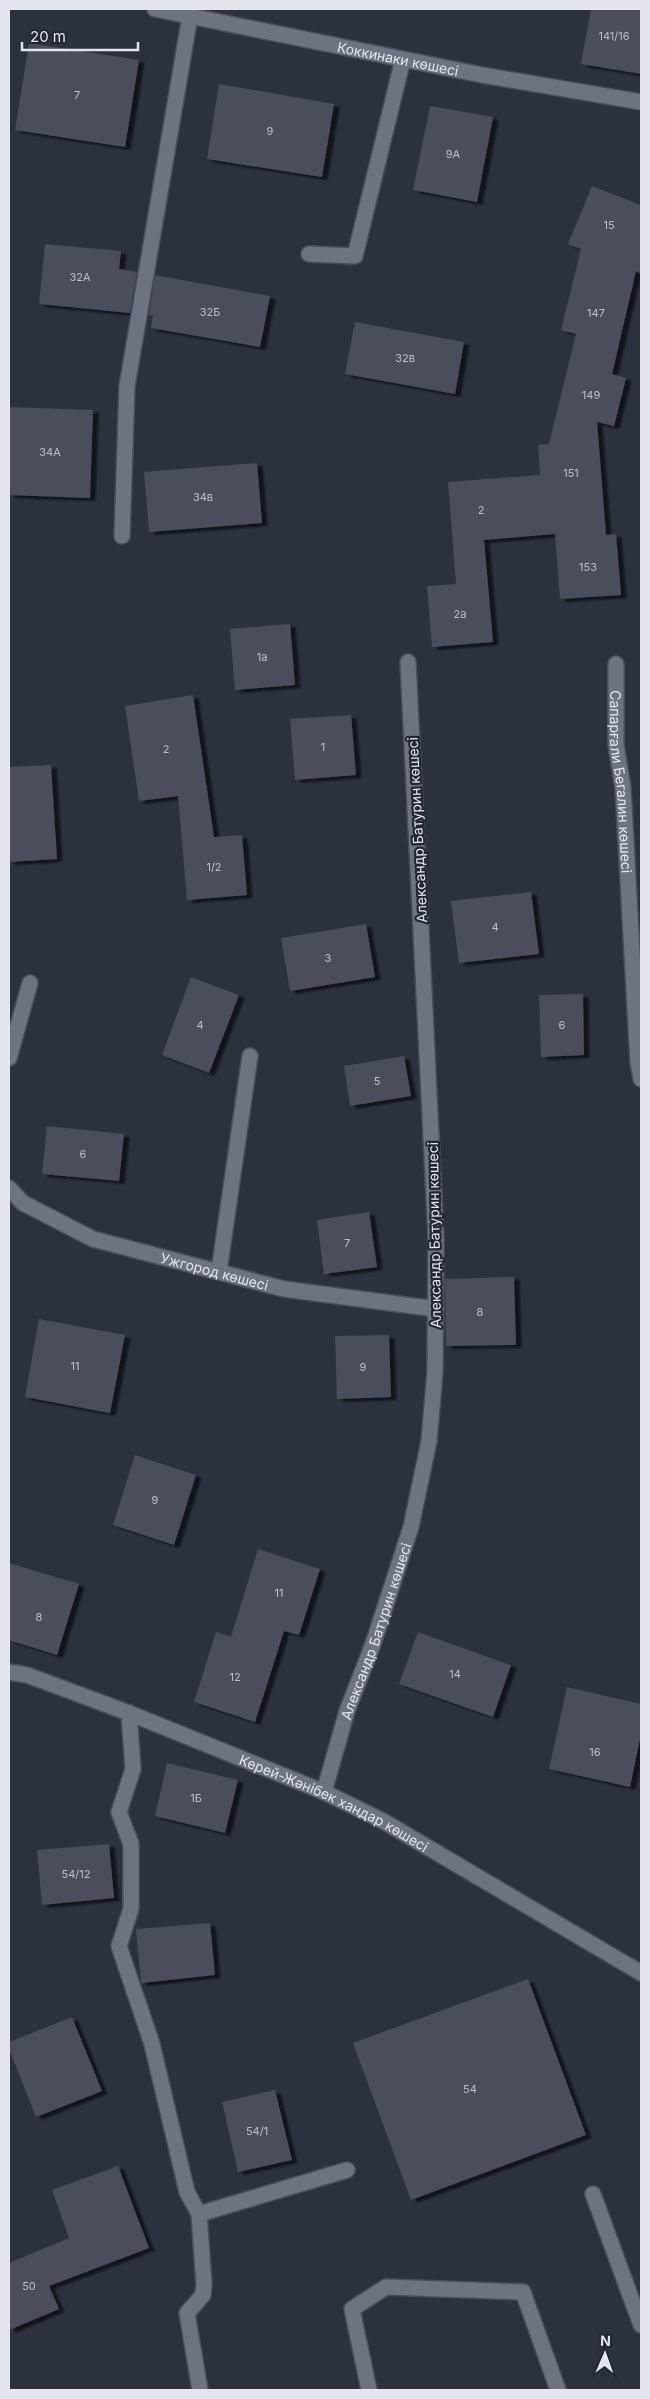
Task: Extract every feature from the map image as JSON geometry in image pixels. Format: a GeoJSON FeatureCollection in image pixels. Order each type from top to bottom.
{"type":"FeatureCollection","features":[{"type":"Feature","properties":{"kind":"street","name":"Коккинаки көшесі"},"geometry":{"type":"LineString","coordinates":[[155,9],[403,59],[641,102]]}},
{"type":"Feature","properties":{"kind":"street"},"geometry":{"type":"LineString","coordinates":[[122,536],[127,386],[190,16]]}},
{"type":"Feature","properties":{"kind":"street"},"geometry":{"type":"LineString","coordinates":[[309,254],[355,256],[403,59]]}},
{"type":"Feature","properties":{"kind":"street","name":"Александр Батурин көшесі"},"geometry":{"type":"LineString","coordinates":[[324,1792],[348,1711],[411,1527],[429,1441],[436,1372],[436,1229],[408,662]]}},
{"type":"Feature","properties":{"kind":"street","name":"Сапарғали Бегалин көшесі"},"geometry":{"type":"LineString","coordinates":[[616,664],[616,745],[623,788],[637,1052],[641,1079]]}},
{"type":"Feature","properties":{"kind":"street"},"geometry":{"type":"LineString","coordinates":[[9,1058],[30,983]]}},
{"type":"Feature","properties":{"kind":"street"},"geometry":{"type":"LineString","coordinates":[[220,1272],[250,1056]]}},
{"type":"Feature","properties":{"kind":"street","name":"Ужгород көшесі"},"geometry":{"type":"LineString","coordinates":[[9,1188],[23,1203],[93,1239],[284,1289],[436,1309]]}},
{"type":"Feature","properties":{"kind":"street","name":"Керей-Жәнібек хандар көшесі"},"geometry":{"type":"LineString","coordinates":[[9,1672],[28,1675],[129,1713],[324,1792],[383,1822],[641,1973]]}},
{"type":"Feature","properties":{"kind":"street"},"geometry":{"type":"LineString","coordinates":[[129,1713],[132,1769],[119,1812],[131,1844],[131,1909],[119,1946],[152,2044],[187,2192],[199,2214],[203,2295],[187,2313],[200,2390]]}},
{"type":"Feature","properties":{"kind":"street"},"geometry":{"type":"LineString","coordinates":[[199,2214],[347,2170]]}},
{"type":"Feature","properties":{"kind":"street"},"geometry":{"type":"LineString","coordinates":[[593,2194],[641,2325]]}},
{"type":"Feature","properties":{"kind":"street"},"geometry":{"type":"LineString","coordinates":[[368,2390],[352,2309],[386,2288],[523,2292],[558,2390]]}},
{"type":"Feature","properties":{"kind":"building"},"geometry":{"type":"Polygon","coordinates":[[[591,9],[641,9],[641,74],[581,64],[591,9]]]}},
{"type":"Feature","properties":{"kind":"building"},"geometry":{"type":"Polygon","coordinates":[[[29,43],[139,60],[125,147],[15,130],[29,43]]]}},
{"type":"Feature","properties":{"kind":"building"},"geometry":{"type":"Polygon","coordinates":[[[219,84],[334,104],[322,177],[207,159],[219,84]]]}},
{"type":"Feature","properties":{"kind":"building"},"geometry":{"type":"Polygon","coordinates":[[[430,106],[493,117],[477,202],[413,190],[430,106]]]}},
{"type":"Feature","properties":{"kind":"building"},"geometry":{"type":"Polygon","coordinates":[[[592,186],[641,205],[641,274],[636,271],[612,374],[626,378],[614,426],[597,422],[606,535],[616,534],[621,595],[560,599],[555,534],[484,540],[493,642],[432,647],[427,586],[456,584],[448,482],[540,475],[538,445],[549,444],[576,334],[561,330],[581,249],[568,244],[592,186]]]}},
{"type":"Feature","properties":{"kind":"building"},"geometry":{"type":"Polygon","coordinates":[[[45,244],[121,251],[119,269],[137,272],[130,313],[39,304],[45,244]]]}},
{"type":"Feature","properties":{"kind":"building"},"geometry":{"type":"Polygon","coordinates":[[[155,275],[270,296],[260,347],[151,328],[153,315],[149,315],[155,275]]]}},
{"type":"Feature","properties":{"kind":"building"},"geometry":{"type":"Polygon","coordinates":[[[355,322],[464,342],[455,394],[345,374],[355,322]]]}},
{"type":"Feature","properties":{"kind":"building"},"geometry":{"type":"Polygon","coordinates":[[[9,407],[93,410],[90,498],[9,495],[9,407]]]}},
{"type":"Feature","properties":{"kind":"building"},"geometry":{"type":"Polygon","coordinates":[[[257,463],[262,523],[149,532],[144,472],[257,463]]]}},
{"type":"Feature","properties":{"kind":"building"},"geometry":{"type":"Polygon","coordinates":[[[290,624],[295,685],[235,690],[230,629],[290,624]]]}},
{"type":"Feature","properties":{"kind":"building"},"geometry":{"type":"Polygon","coordinates":[[[193,695],[214,837],[242,835],[247,895],[187,900],[178,796],[139,801],[125,706],[193,695]]]}},
{"type":"Feature","properties":{"kind":"building"},"geometry":{"type":"Polygon","coordinates":[[[351,715],[356,775],[295,780],[290,719],[351,715]]]}},
{"type":"Feature","properties":{"kind":"building"},"geometry":{"type":"Polygon","coordinates":[[[51,765],[57,859],[9,862],[9,767],[51,765]]]}},
{"type":"Feature","properties":{"kind":"building"},"geometry":{"type":"Polygon","coordinates":[[[531,892],[539,954],[459,963],[451,901],[531,892]]]}},
{"type":"Feature","properties":{"kind":"building"},"geometry":{"type":"Polygon","coordinates":[[[366,924],[375,977],[290,991],[281,938],[366,924]]]}},
{"type":"Feature","properties":{"kind":"building"},"geometry":{"type":"Polygon","coordinates":[[[191,977],[239,995],[209,1073],[162,1055],[191,977]]]}},
{"type":"Feature","properties":{"kind":"building"},"geometry":{"type":"Polygon","coordinates":[[[583,994],[584,1055],[541,1057],[539,995],[583,994]]]}},
{"type":"Feature","properties":{"kind":"building"},"geometry":{"type":"Polygon","coordinates":[[[404,1056],[411,1096],[350,1106],[344,1066],[404,1056]]]}},
{"type":"Feature","properties":{"kind":"building"},"geometry":{"type":"Polygon","coordinates":[[[47,1126],[124,1134],[119,1181],[42,1174],[47,1126]]]}},
{"type":"Feature","properties":{"kind":"building"},"geometry":{"type":"Polygon","coordinates":[[[369,1212],[377,1267],[324,1274],[317,1220],[369,1212]]]}},
{"type":"Feature","properties":{"kind":"building"},"geometry":{"type":"Polygon","coordinates":[[[514,1277],[516,1345],[446,1346],[445,1279],[514,1277]]]}},
{"type":"Feature","properties":{"kind":"building"},"geometry":{"type":"Polygon","coordinates":[[[39,1319],[125,1335],[110,1413],[25,1397],[39,1319]]]}},
{"type":"Feature","properties":{"kind":"building"},"geometry":{"type":"Polygon","coordinates":[[[389,1335],[391,1397],[337,1399],[335,1336],[389,1335]]]}},
{"type":"Feature","properties":{"kind":"building"},"geometry":{"type":"Polygon","coordinates":[[[135,1455],[196,1475],[174,1545],[113,1525],[135,1455]]]}},
{"type":"Feature","properties":{"kind":"building"},"geometry":{"type":"Polygon","coordinates":[[[258,1549],[320,1569],[299,1635],[284,1631],[255,1722],[194,1702],[216,1632],[231,1637],[258,1549]]]}},
{"type":"Feature","properties":{"kind":"building"},"geometry":{"type":"Polygon","coordinates":[[[9,1563],[79,1584],[57,1655],[9,1640],[9,1563]]]}},
{"type":"Feature","properties":{"kind":"building"},"geometry":{"type":"Polygon","coordinates":[[[418,1632],[511,1665],[493,1717],[399,1684],[418,1632]]]}},
{"type":"Feature","properties":{"kind":"building"},"geometry":{"type":"Polygon","coordinates":[[[567,1687],[641,1704],[641,1734],[630,1787],[549,1769],[567,1687]]]}},
{"type":"Feature","properties":{"kind":"building"},"geometry":{"type":"Polygon","coordinates":[[[167,1763],[238,1780],[225,1833],[155,1816],[167,1763]]]}},
{"type":"Feature","properties":{"kind":"building"},"geometry":{"type":"Polygon","coordinates":[[[109,1844],[114,1898],[42,1905],[37,1850],[109,1844]]]}},
{"type":"Feature","properties":{"kind":"building"},"geometry":{"type":"Polygon","coordinates":[[[210,1923],[215,1975],[141,1983],[136,1929],[210,1923]]]}},
{"type":"Feature","properties":{"kind":"building"},"geometry":{"type":"Polygon","coordinates":[[[528,1979],[586,2135],[411,2200],[353,2043],[528,1979]]]}},
{"type":"Feature","properties":{"kind":"building"},"geometry":{"type":"Polygon","coordinates":[[[72,2017],[102,2091],[36,2117],[9,2049],[9,2042],[72,2017]]]}},
{"type":"Feature","properties":{"kind":"building"},"geometry":{"type":"Polygon","coordinates":[[[275,2090],[292,2160],[238,2172],[222,2102],[275,2090]]]}},
{"type":"Feature","properties":{"kind":"building"},"geometry":{"type":"Polygon","coordinates":[[[118,2166],[149,2248],[49,2286],[59,2309],[9,2330],[9,2263],[69,2238],[52,2190],[118,2166]]]}}]}
